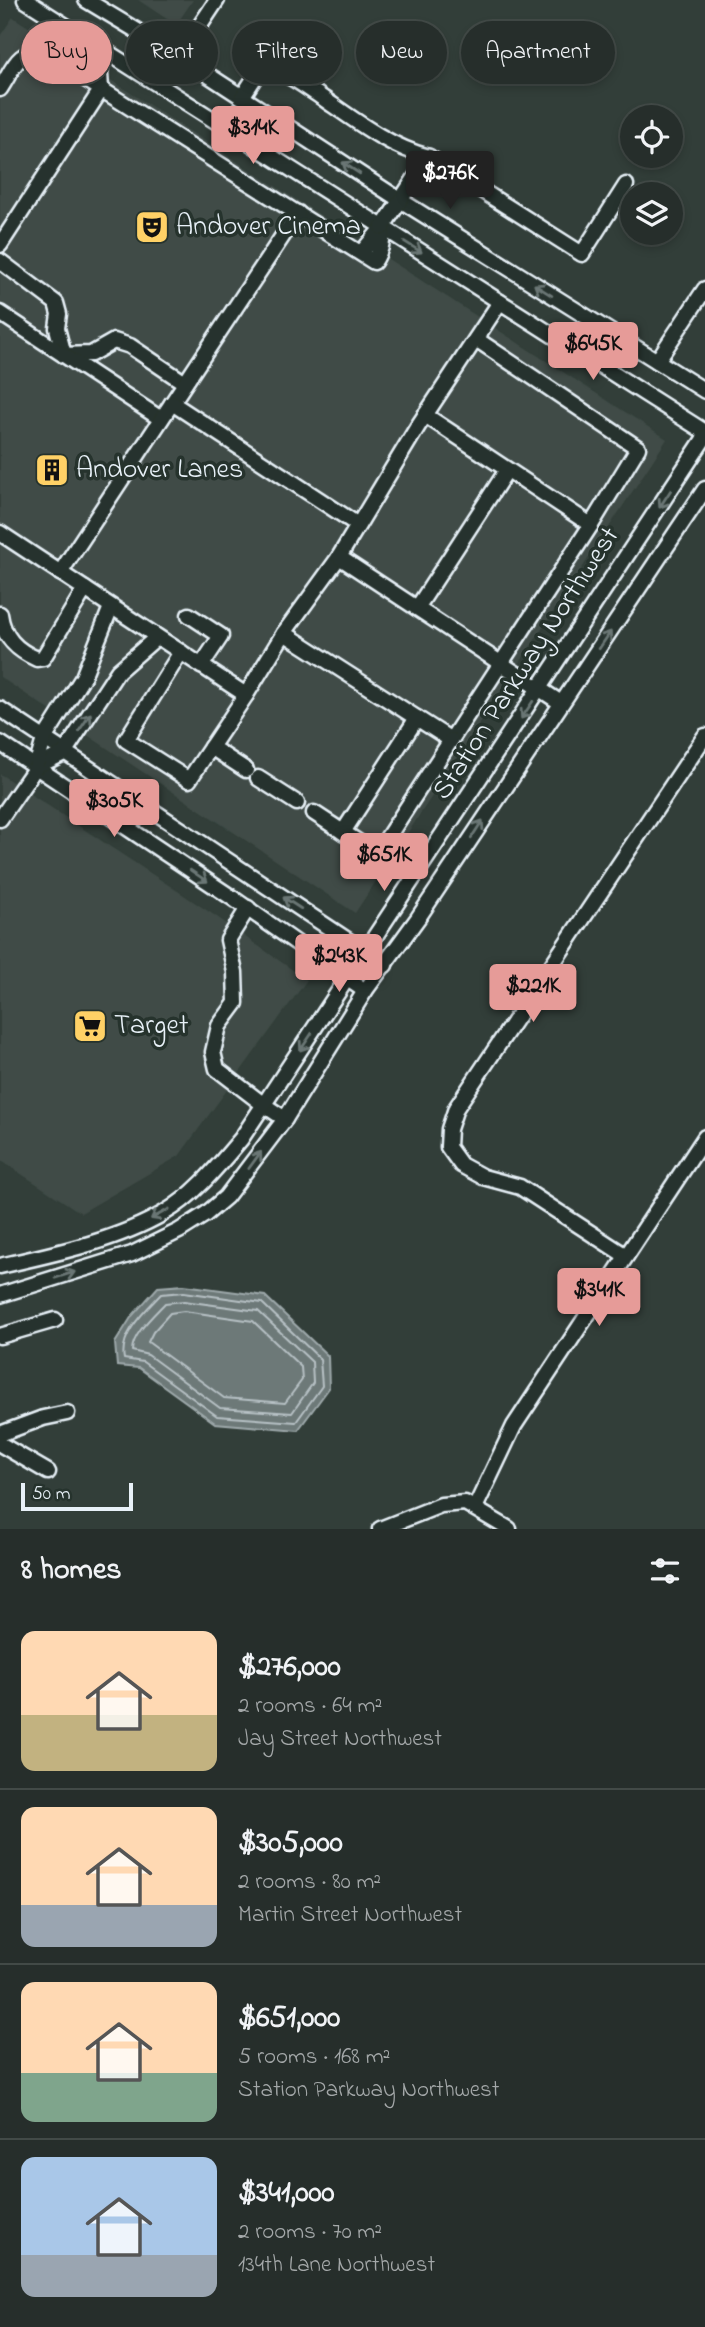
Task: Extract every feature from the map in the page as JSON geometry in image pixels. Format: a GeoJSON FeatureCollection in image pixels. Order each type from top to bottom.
{"type":"FeatureCollection","features":[{"type":"Feature","properties":{"kind":"street"},"geometry":{"type":"LineString","coordinates":[[24,0],[57,21]]}},
{"type":"Feature","properties":{"kind":"street"},"geometry":{"type":"LineString","coordinates":[[86,0],[126,25]]}},
{"type":"Feature","properties":{"kind":"street"},"geometry":{"type":"LineString","coordinates":[[203,21],[217,0]]}},
{"type":"Feature","properties":{"kind":"street"},"geometry":{"type":"LineString","coordinates":[[0,89],[22,55],[31,51],[44,53],[374,262],[382,245],[382,228]]}},
{"type":"Feature","properties":{"kind":"street"},"geometry":{"type":"LineString","coordinates":[[112,56],[705,432]]}},
{"type":"Feature","properties":{"kind":"street"},"geometry":{"type":"LineString","coordinates":[[242,97],[259,71],[268,67],[287,73],[357,122],[406,151],[429,157],[582,254],[620,194]]}},
{"type":"Feature","properties":{"kind":"street"},"geometry":{"type":"LineString","coordinates":[[218,82],[400,200],[705,391]]}},
{"type":"Feature","properties":{"kind":"street"},"geometry":{"type":"LineString","coordinates":[[0,245],[101,90],[101,84]]}},
{"type":"Feature","properties":{"kind":"street"},"geometry":{"type":"LineString","coordinates":[[361,253],[382,228],[429,157]]}},
{"type":"Feature","properties":{"kind":"street"},"geometry":{"type":"LineString","coordinates":[[60,573],[298,213]]}},
{"type":"Feature","properties":{"kind":"street"},"geometry":{"type":"LineString","coordinates":[[0,261],[56,303],[59,314],[57,328],[64,355]]}},
{"type":"Feature","properties":{"kind":"street"},"geometry":{"type":"LineString","coordinates":[[657,361],[705,289]]}},
{"type":"Feature","properties":{"kind":"street"},"geometry":{"type":"LineString","coordinates":[[181,652],[126,740],[189,780],[284,633],[338,557],[425,415],[500,302]]}},
{"type":"Feature","properties":{"kind":"street"},"geometry":{"type":"LineString","coordinates":[[0,313],[161,419]]}},
{"type":"Feature","properties":{"kind":"street"},"geometry":{"type":"LineString","coordinates":[[314,813],[372,851],[380,849],[591,525],[638,448],[476,339]]}},
{"type":"Feature","properties":{"kind":"street"},"geometry":{"type":"LineString","coordinates":[[64,355],[90,354],[114,341],[130,346],[185,383]]}},
{"type":"Feature","properties":{"kind":"street"},"geometry":{"type":"LineString","coordinates":[[172,403],[358,525]]}},
{"type":"Feature","properties":{"kind":"street"},"geometry":{"type":"LineString","coordinates":[[425,415],[591,525]]}},
{"type":"Feature","properties":{"kind":"street","name":"Station Parkway Northwest"},"geometry":{"type":"LineString","coordinates":[[0,1266],[56,1253],[133,1228],[165,1213],[206,1180],[242,1139],[705,437]]}},
{"type":"Feature","properties":{"kind":"street"},"geometry":{"type":"LineString","coordinates":[[417,608],[507,470]]}},
{"type":"Feature","properties":{"kind":"street","name":"Station Parkway Northwest"},"geometry":{"type":"LineString","coordinates":[[0,1294],[132,1254],[179,1231],[226,1197],[285,1119],[365,991],[418,918],[705,489]]}},
{"type":"Feature","properties":{"kind":"street"},"geometry":{"type":"LineString","coordinates":[[0,533],[246,695]]}},
{"type":"Feature","properties":{"kind":"street"},"geometry":{"type":"LineString","coordinates":[[338,557],[561,703]]}},
{"type":"Feature","properties":{"kind":"street"},"geometry":{"type":"LineString","coordinates":[[0,614],[2,626],[12,643],[37,659],[43,658],[85,589]]}},
{"type":"Feature","properties":{"kind":"street"},"geometry":{"type":"LineString","coordinates":[[0,820],[36,767],[44,740],[83,677],[111,607]]}},
{"type":"Feature","properties":{"kind":"street"},"geometry":{"type":"LineString","coordinates":[[189,615],[221,636],[201,666]]}},
{"type":"Feature","properties":{"kind":"street"},"geometry":{"type":"LineString","coordinates":[[284,633],[451,740]]}},
{"type":"Feature","properties":{"kind":"street"},"geometry":{"type":"LineString","coordinates":[[36,767],[64,753],[118,671],[157,637]]}},
{"type":"Feature","properties":{"kind":"street"},"geometry":{"type":"LineString","coordinates":[[0,709],[384,965]]}},
{"type":"Feature","properties":{"kind":"street"},"geometry":{"type":"LineString","coordinates":[[343,832],[417,718]]}},
{"type":"Feature","properties":{"kind":"street"},"geometry":{"type":"LineString","coordinates":[[626,1256],[520,1187],[483,1177],[461,1165],[448,1147],[449,1129],[456,1108],[705,736]]}},
{"type":"Feature","properties":{"kind":"street"},"geometry":{"type":"LineString","coordinates":[[0,743],[248,908],[365,991]]}},
{"type":"Feature","properties":{"kind":"street"},"geometry":{"type":"LineString","coordinates":[[211,747],[297,803]]}},
{"type":"Feature","properties":{"kind":"street"},"geometry":{"type":"LineString","coordinates":[[248,908],[228,940],[235,972],[236,1003],[219,1026],[214,1052],[217,1069],[285,1119]]}},
{"type":"Feature","properties":{"kind":"street"},"geometry":{"type":"LineString","coordinates":[[475,1508],[514,1426],[705,1137]]}},
{"type":"Feature","properties":{"kind":"street"},"geometry":{"type":"LineString","coordinates":[[0,1336],[55,1320]]}},
{"type":"Feature","properties":{"kind":"street"},"geometry":{"type":"LineString","coordinates":[[0,1434],[43,1418],[67,1413]]}},
{"type":"Feature","properties":{"kind":"street"},"geometry":{"type":"LineString","coordinates":[[0,1444],[48,1472]]}},
{"type":"Feature","properties":{"kind":"street"},"geometry":{"type":"LineString","coordinates":[[380,1529],[441,1505],[465,1503],[509,1529]]}},
{"type":"Feature","properties":{"kind":"shaded area"},"geometry":{"type":"Polygon","coordinates":[[[138,0],[193,0],[179,21],[170,21],[138,0]]]}},
{"type":"Feature","properties":{"kind":"shaded area"},"geometry":{"type":"Polygon","coordinates":[[[13,17],[21,22],[21,84],[112,84],[112,81],[667,439],[355,913],[0,677],[0,36],[13,17]]]}},
{"type":"Feature","properties":{"kind":"shaded area","name":"Target"},"geometry":{"type":"Polygon","coordinates":[[[0,774],[217,917],[307,980],[179,1156],[81,1213],[0,1160],[0,774]]]}},
{"type":"Feature","properties":{"kind":"water"},"geometry":{"type":"Polygon","coordinates":[[[184,1285],[265,1296],[328,1356],[329,1388],[298,1430],[215,1423],[139,1368],[117,1366],[115,1343],[132,1316],[158,1287],[184,1285]]]}},
{"type":"Feature","properties":{"kind":"place","name":"Andover Cinema"},"geometry":{"type":"Point","coordinates":[152,227]}},
{"type":"Feature","properties":{"kind":"place","name":"Andover Lanes"},"geometry":{"type":"Point","coordinates":[52,470]}},
{"type":"Feature","properties":{"kind":"place","name":"Target"},"geometry":{"type":"Point","coordinates":[90,1026]}}]}
